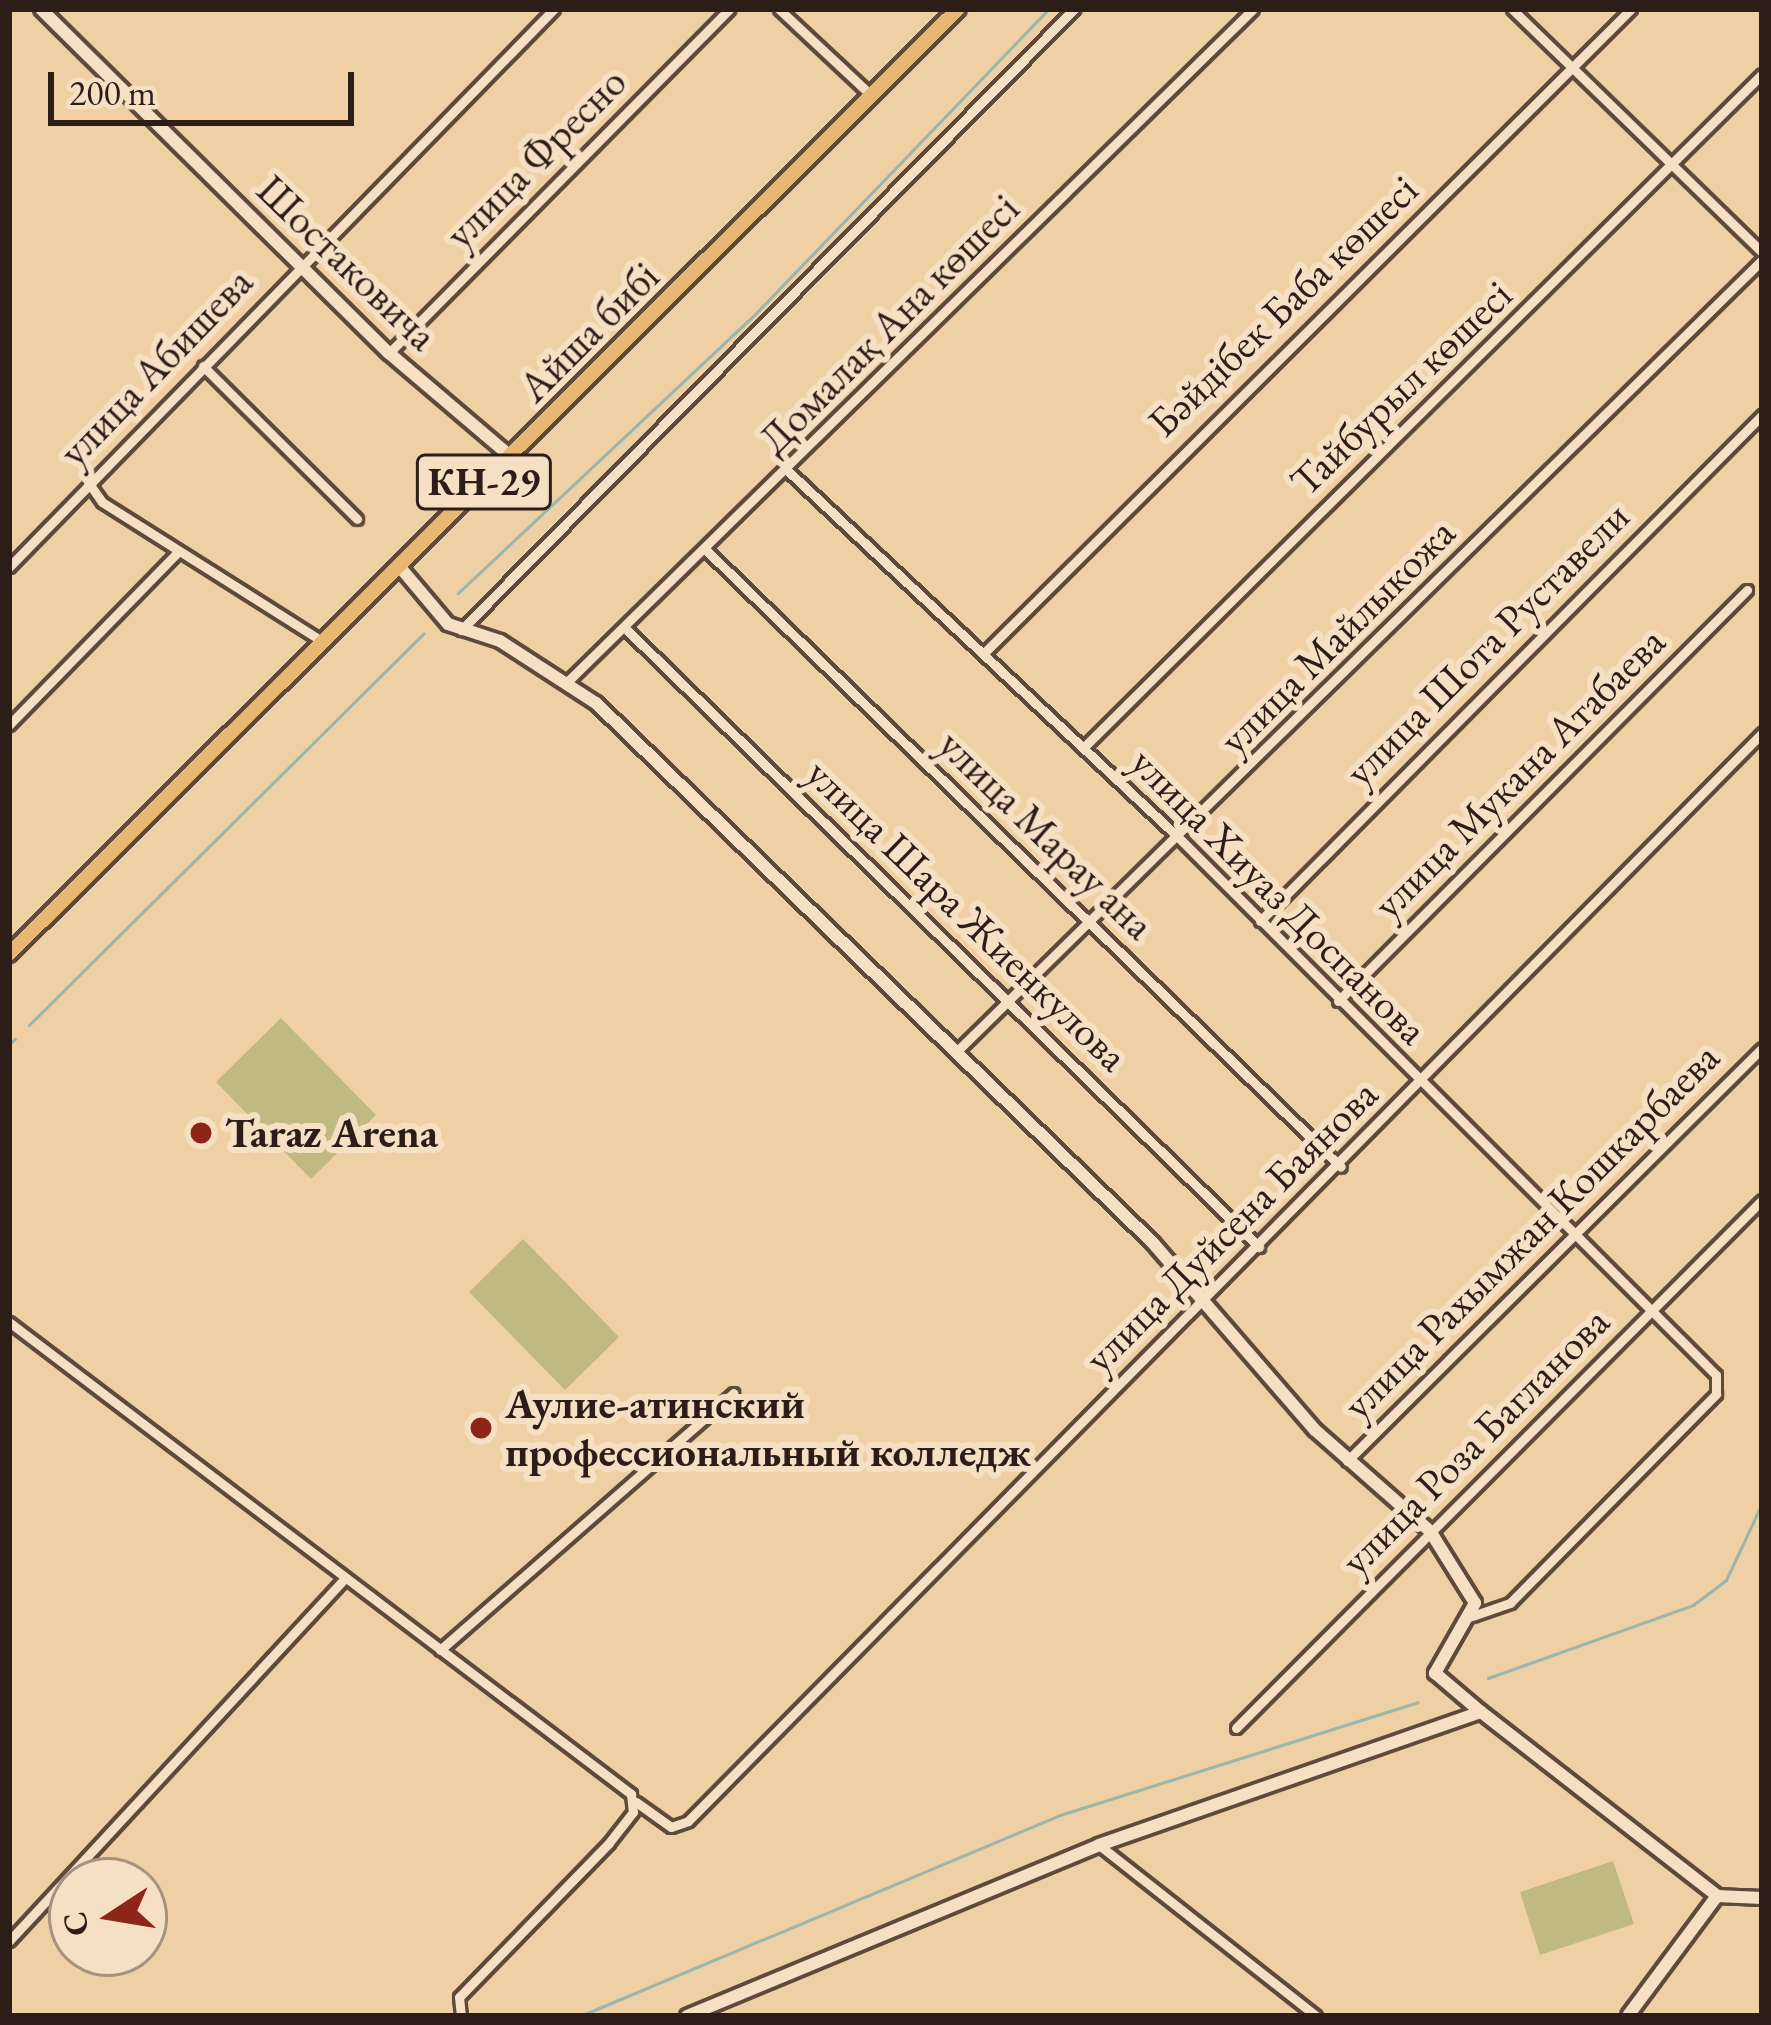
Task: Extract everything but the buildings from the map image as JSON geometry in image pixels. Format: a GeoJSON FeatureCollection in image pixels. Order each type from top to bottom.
{"type":"FeatureCollection","features":[{"type":"Feature","properties":{"kind":"main road","name":"Айша бибі"},"geometry":{"type":"LineString","coordinates":[[9,954],[958,9]]}},
{"type":"Feature","properties":{"kind":"street","name":"Шостаковича"},"geometry":{"type":"LineString","coordinates":[[41,9],[388,352],[510,456]]}},
{"type":"Feature","properties":{"kind":"street","name":"улица Абишева"},"geometry":{"type":"LineString","coordinates":[[9,567],[554,9]]}},
{"type":"Feature","properties":{"kind":"street","name":"улица Фресно"},"geometry":{"type":"LineString","coordinates":[[388,352],[730,9]]}},
{"type":"Feature","properties":{"kind":"street"},"geometry":{"type":"LineString","coordinates":[[779,9],[872,96]]}},
{"type":"Feature","properties":{"kind":"street"},"geometry":{"type":"LineString","coordinates":[[454,627],[1074,9]]}},
{"type":"Feature","properties":{"kind":"street","name":"Домалақ Ана көшесі"},"geometry":{"type":"LineString","coordinates":[[567,682],[628,631],[1253,9]]}},
{"type":"Feature","properties":{"kind":"street"},"geometry":{"type":"LineString","coordinates":[[1512,9],[1762,256]]}},
{"type":"Feature","properties":{"kind":"street","name":"Бәйдібек Баба көшесі"},"geometry":{"type":"LineString","coordinates":[[984,653],[1631,9]]}},
{"type":"Feature","properties":{"kind":"street","name":"Тайбурыл көшесі"},"geometry":{"type":"LineString","coordinates":[[1084,747],[1762,74]]}},
{"type":"Feature","properties":{"kind":"street","name":"улица Майлыкожа"},"geometry":{"type":"LineString","coordinates":[[955,1053],[1762,256]]}},
{"type":"Feature","properties":{"kind":"street"},"geometry":{"type":"LineString","coordinates":[[203,366],[357,519]]}},
{"type":"Feature","properties":{"kind":"street","name":"улица Шота Руставели"},"geometry":{"type":"LineString","coordinates":[[1260,921],[1762,416]]}},
{"type":"Feature","properties":{"kind":"street","name":"улица Хиуаз Доспанова"},"geometry":{"type":"LineString","coordinates":[[788,470],[1177,836],[1716,1375],[1716,1394],[1510,1603],[1472,1616]]}},
{"type":"Feature","properties":{"kind":"street"},"geometry":{"type":"LineString","coordinates":[[88,482],[178,552],[322,641]]}},
{"type":"Feature","properties":{"kind":"street","name":"улица Марау ана"},"geometry":{"type":"LineString","coordinates":[[706,550],[1341,1167]]}},
{"type":"Feature","properties":{"kind":"street"},"geometry":{"type":"LineString","coordinates":[[9,725],[178,552]]}},
{"type":"Feature","properties":{"kind":"street"},"geometry":{"type":"LineString","coordinates":[[399,566],[454,627],[567,682],[1204,1299],[1347,1461],[1430,1531],[1466,1572],[1472,1616],[1435,1673],[1718,1896],[1762,1898]]}},
{"type":"Feature","properties":{"kind":"street","name":"улица Мукана Атабаева"},"geometry":{"type":"LineString","coordinates":[[1338,1001],[1747,590]]}},
{"type":"Feature","properties":{"kind":"street","name":"улица Шара Жиенкулова"},"geometry":{"type":"LineString","coordinates":[[628,631],[1259,1247]]}},
{"type":"Feature","properties":{"kind":"street","name":"улица Дуйсена Баянова"},"geometry":{"type":"LineString","coordinates":[[636,1802],[670,1827],[688,1820],[1341,1167],[1418,1082],[1762,733]]}},
{"type":"Feature","properties":{"kind":"street","name":"улица Рахымжан Кошкарбаева"},"geometry":{"type":"LineString","coordinates":[[1347,1461],[1762,1048]]}},
{"type":"Feature","properties":{"kind":"street","name":"улица Роза Багланова"},"geometry":{"type":"LineString","coordinates":[[1235,1728],[1762,1200]]}},
{"type":"Feature","properties":{"kind":"street"},"geometry":{"type":"LineString","coordinates":[[9,1322],[636,1802],[459,1997],[461,2016]]}},
{"type":"Feature","properties":{"kind":"street"},"geometry":{"type":"LineString","coordinates":[[440,1650],[734,1393]]}},
{"type":"Feature","properties":{"kind":"street"},"geometry":{"type":"LineString","coordinates":[[9,1941],[344,1579]]}},
{"type":"Feature","properties":{"kind":"street"},"geometry":{"type":"LineString","coordinates":[[687,2016],[1099,1845],[1481,1712]]}},
{"type":"Feature","properties":{"kind":"street"},"geometry":{"type":"LineString","coordinates":[[1099,1845],[1316,2016]]}},
{"type":"Feature","properties":{"kind":"street"},"geometry":{"type":"LineString","coordinates":[[1628,2016],[1718,1896]]}},
{"type":"Feature","properties":{"kind":"shaded area"},"geometry":{"type":"Polygon","coordinates":[[[281,1018],[376,1115],[311,1179],[216,1082],[281,1018]]]}},
{"type":"Feature","properties":{"kind":"shaded area"},"geometry":{"type":"Polygon","coordinates":[[[523,1239],[619,1337],[565,1390],[469,1292],[523,1239]]]}},
{"type":"Feature","properties":{"kind":"shaded area"},"geometry":{"type":"Polygon","coordinates":[[[1613,1861],[1634,1924],[1540,1955],[1520,1892],[1613,1861]]]}},
{"type":"Feature","properties":{"kind":"waterway"},"geometry":{"type":"LineString","coordinates":[[458,593],[757,312],[1049,9]]}},
{"type":"Feature","properties":{"kind":"waterway"},"geometry":{"type":"LineString","coordinates":[[29,1025],[424,633]]}},
{"type":"Feature","properties":{"kind":"waterway"},"geometry":{"type":"LineString","coordinates":[[9,1044],[15,1039]]}},
{"type":"Feature","properties":{"kind":"waterway"},"geometry":{"type":"LineString","coordinates":[[1488,1678],[1693,1605],[1726,1580],[1762,1503]]}},
{"type":"Feature","properties":{"kind":"waterway"},"geometry":{"type":"LineString","coordinates":[[580,2016],[1060,1815],[1418,1702]]}},
{"type":"Feature","properties":{"kind":"place","name":"Taraz Arena"},"geometry":{"type":"Point","coordinates":[201,1133]}},
{"type":"Feature","properties":{"kind":"place","name":"Аулие-атинский профессиональный колледж"},"geometry":{"type":"Point","coordinates":[481,1428]}}]}
